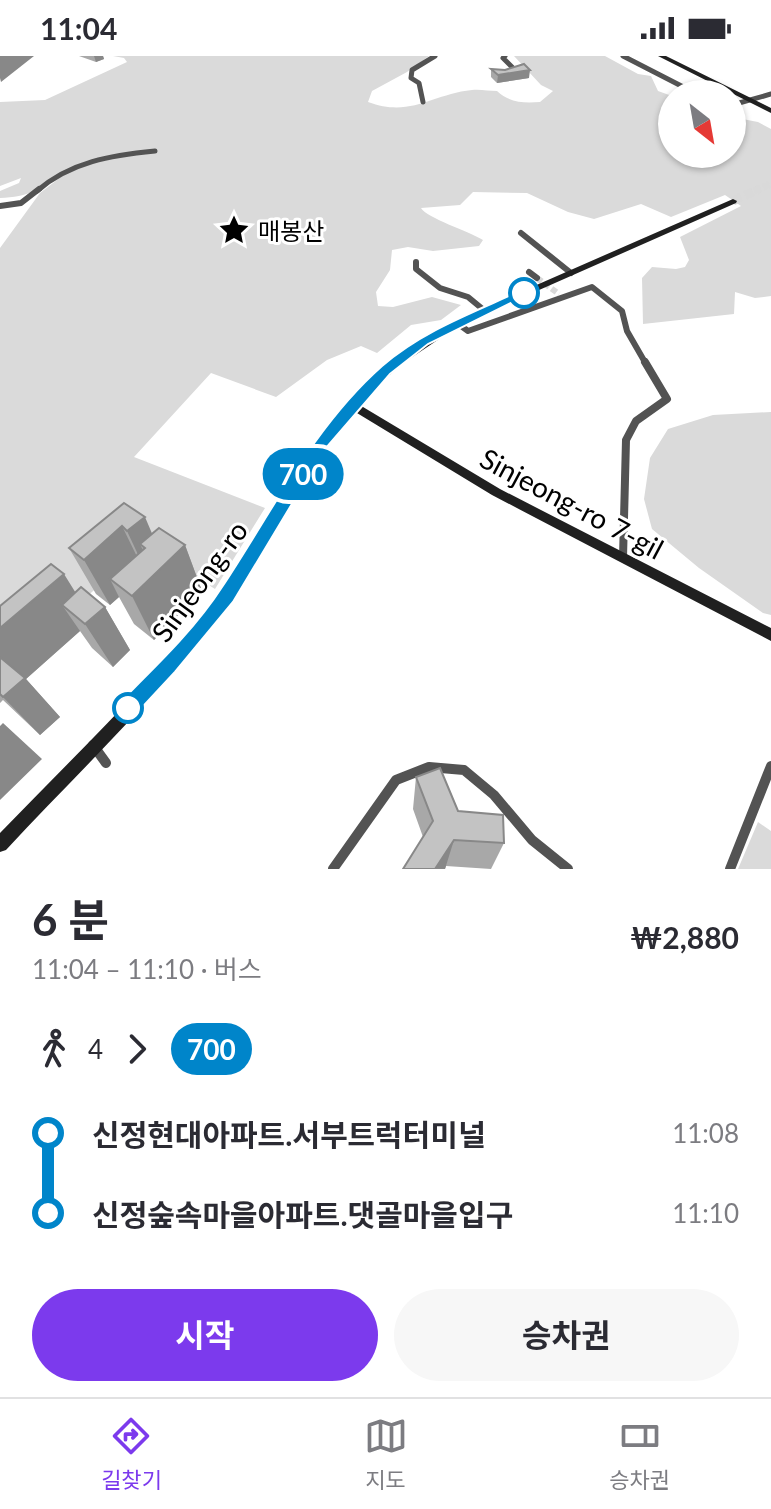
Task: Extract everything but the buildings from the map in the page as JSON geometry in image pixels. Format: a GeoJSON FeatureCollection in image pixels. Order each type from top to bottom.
{"type":"FeatureCollection","features":[{"type":"Feature","properties":{"kind":"main road"},"geometry":{"type":"LineString","coordinates":[[661,56],[771,111]]}},
{"type":"Feature","properties":{"kind":"main road","name":"Sinjeong-ro"},"geometry":{"type":"LineString","coordinates":[[0,844],[169,666],[226,596],[320,445],[385,371],[423,341],[457,323],[733,201]]}},
{"type":"Feature","properties":{"kind":"main road","name":"Sinjeong-ro 7-gil"},"geometry":{"type":"LineString","coordinates":[[354,406],[496,492],[771,635]]}},
{"type":"Feature","properties":{"kind":"street"},"geometry":{"type":"LineString","coordinates":[[423,102],[419,83],[411,78],[412,70],[435,56]]}},
{"type":"Feature","properties":{"kind":"street"},"geometry":{"type":"LineString","coordinates":[[503,73],[515,70],[505,56]]}},
{"type":"Feature","properties":{"kind":"street"},"geometry":{"type":"LineString","coordinates":[[623,56],[670,80]]}},
{"type":"Feature","properties":{"kind":"street"},"geometry":{"type":"LineString","coordinates":[[748,100],[771,94]]}},
{"type":"Feature","properties":{"kind":"street"},"geometry":{"type":"LineString","coordinates":[[0,206],[21,204],[66,171],[135,153],[155,151]]}},
{"type":"Feature","properties":{"kind":"street"},"geometry":{"type":"LineString","coordinates":[[521,233],[571,273]]}},
{"type":"Feature","properties":{"kind":"street"},"geometry":{"type":"LineString","coordinates":[[416,262],[416,269],[433,283],[468,297],[485,311]]}},
{"type":"Feature","properties":{"kind":"street"},"geometry":{"type":"LineString","coordinates":[[529,272],[537,278]]}},
{"type":"Feature","properties":{"kind":"street"},"geometry":{"type":"LineString","coordinates":[[457,323],[468,331],[592,287],[622,311],[627,331],[667,399],[636,421],[626,440],[623,558]]}},
{"type":"Feature","properties":{"kind":"street"},"geometry":{"type":"LineString","coordinates":[[93,745],[106,763]]}},
{"type":"Feature","properties":{"kind":"street"},"geometry":{"type":"LineString","coordinates":[[730,869],[771,766]]}},
{"type":"Feature","properties":{"kind":"street"},"geometry":{"type":"LineString","coordinates":[[333,869],[396,780],[429,767],[464,770],[494,795],[532,840],[568,869]]}},
{"type":"Feature","properties":{"kind":"shaded area"},"geometry":{"type":"Polygon","coordinates":[[[113,56],[429,56],[372,91],[368,102],[397,107],[475,90],[497,91],[517,101],[540,102],[553,91],[541,85],[514,56],[605,56],[638,74],[651,76],[658,91],[658,168],[746,168],[746,120],[771,129],[771,296],[755,298],[735,292],[734,314],[643,324],[642,278],[652,267],[685,267],[689,260],[680,237],[741,206],[725,195],[671,217],[641,204],[594,219],[568,212],[527,193],[473,192],[460,205],[421,208],[431,216],[483,240],[479,246],[433,251],[408,247],[392,250],[390,270],[376,292],[378,306],[393,307],[432,297],[461,305],[441,320],[411,325],[377,353],[361,346],[327,360],[276,397],[211,373],[134,457],[265,508],[215,589],[146,545],[0,672],[0,248],[40,193],[66,173],[35,191],[0,198],[0,191],[19,183],[21,178],[0,186],[0,102],[45,100],[127,62],[124,58],[113,56]]]}},
{"type":"Feature","properties":{"kind":"shaded area"},"geometry":{"type":"Polygon","coordinates":[[[771,412],[771,615],[763,613],[699,568],[652,529],[644,499],[650,458],[668,429],[713,415],[771,412]]]}},
{"type":"Feature","properties":{"kind":"shaded area"},"geometry":{"type":"Polygon","coordinates":[[[758,822],[771,831],[771,869],[738,869],[758,822]]]}},
{"type":"Feature","properties":{"kind":"tunnel"},"geometry":{"type":"LineString","coordinates":[[754,191],[771,184]]}},
{"type":"Feature","properties":{"kind":"tunnel"},"geometry":{"type":"LineString","coordinates":[[733,201],[759,189]]}},
{"type":"Feature","properties":{"kind":"tunnel"},"geometry":{"type":"LineString","coordinates":[[537,278],[559,294]]}},
{"type":"Feature","properties":{"kind":"bus line","name":"700"},"geometry":{"type":"LineString","coordinates":[[128,708],[169,666],[226,596],[320,445],[385,371],[423,341],[524,293]]}},
{"type":"Feature","properties":{"kind":"place","name":"매봉산"},"geometry":{"type":"Point","coordinates":[234,230]}}]}
